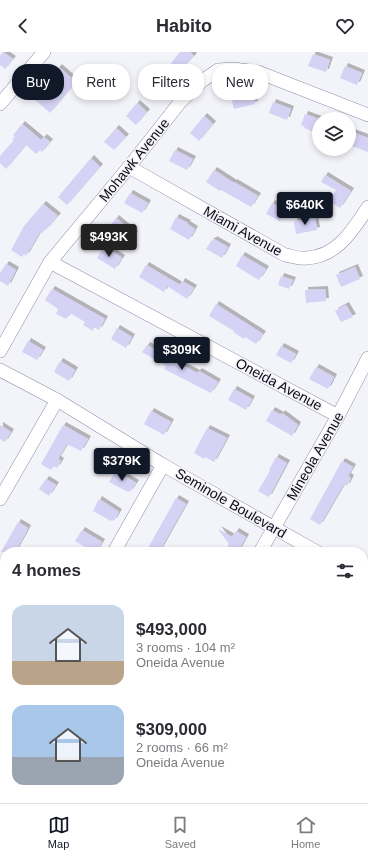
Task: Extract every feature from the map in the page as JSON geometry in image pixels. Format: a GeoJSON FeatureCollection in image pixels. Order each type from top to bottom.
{"type":"FeatureCollection","features":[{"type":"Feature","properties":{"kind":"street"},"geometry":{"type":"LineString","coordinates":[[0,104],[44,52]]}},
{"type":"Feature","properties":{"kind":"street","name":"Mohawk Avenue"},"geometry":{"type":"LineString","coordinates":[[0,351],[50,262],[181,102],[202,81],[218,70],[233,69],[258,72],[368,115]]}},
{"type":"Feature","properties":{"kind":"street","name":"Miami Avenue"},"geometry":{"type":"LineString","coordinates":[[129,167],[285,255],[305,259],[318,257],[330,252],[341,244],[350,234],[368,207]]}},
{"type":"Feature","properties":{"kind":"street","name":"Oneida Avenue"},"geometry":{"type":"LineString","coordinates":[[50,262],[338,416]]}},
{"type":"Feature","properties":{"kind":"street","name":"Mineola Avenue"},"geometry":{"type":"LineString","coordinates":[[263,547],[338,416],[368,358]]}},
{"type":"Feature","properties":{"kind":"street","name":"Seminole Boulevard"},"geometry":{"type":"LineString","coordinates":[[0,370],[56,400],[163,464],[308,547]]}},
{"type":"Feature","properties":{"kind":"street"},"geometry":{"type":"LineString","coordinates":[[0,499],[56,400]]}},
{"type":"Feature","properties":{"kind":"street"},"geometry":{"type":"LineString","coordinates":[[117,547],[163,464]]}},
{"type":"Feature","properties":{"kind":"building"},"geometry":{"type":"Polygon","coordinates":[[[3,52],[13,59],[5,69],[0,65],[0,56],[3,52]]]}},
{"type":"Feature","properties":{"kind":"building"},"geometry":{"type":"Polygon","coordinates":[[[180,52],[190,52],[194,56],[187,64],[171,63],[180,52]]]}},
{"type":"Feature","properties":{"kind":"building"},"geometry":{"type":"Polygon","coordinates":[[[313,54],[330,60],[326,72],[308,66],[313,54]]]}},
{"type":"Feature","properties":{"kind":"building"},"geometry":{"type":"Polygon","coordinates":[[[345,66],[362,73],[357,85],[340,78],[345,66]]]}},
{"type":"Feature","properties":{"kind":"building"},"geometry":{"type":"Polygon","coordinates":[[[64,71],[72,78],[72,87],[64,96],[64,71]]]}},
{"type":"Feature","properties":{"kind":"building"},"geometry":{"type":"Polygon","coordinates":[[[35,100],[61,100],[50,113],[35,100]]]}},
{"type":"Feature","properties":{"kind":"building"},"geometry":{"type":"Polygon","coordinates":[[[232,100],[254,100],[255,104],[234,109],[232,100]]]}},
{"type":"Feature","properties":{"kind":"building"},"geometry":{"type":"Polygon","coordinates":[[[273,102],[291,109],[287,120],[269,113],[273,102]]]}},
{"type":"Feature","properties":{"kind":"building"},"geometry":{"type":"Polygon","coordinates":[[[137,103],[147,112],[136,125],[126,116],[137,103]]]}},
{"type":"Feature","properties":{"kind":"building"},"geometry":{"type":"Polygon","coordinates":[[[305,114],[312,116],[312,131],[301,125],[305,114]]]}},
{"type":"Feature","properties":{"kind":"building"},"geometry":{"type":"Polygon","coordinates":[[[204,116],[213,124],[199,141],[190,133],[204,116]]]}},
{"type":"Feature","properties":{"kind":"building"},"geometry":{"type":"Polygon","coordinates":[[[22,124],[41,140],[44,137],[50,142],[42,152],[40,150],[36,154],[26,145],[6,169],[0,163],[0,156],[14,140],[12,139],[15,136],[13,135],[22,124]]]}},
{"type":"Feature","properties":{"kind":"building"},"geometry":{"type":"Polygon","coordinates":[[[116,128],[126,137],[114,150],[104,142],[116,128]]]}},
{"type":"Feature","properties":{"kind":"building"},"geometry":{"type":"Polygon","coordinates":[[[356,134],[368,138],[368,152],[356,148],[356,134]]]}},
{"type":"Feature","properties":{"kind":"building"},"geometry":{"type":"Polygon","coordinates":[[[175,150],[193,159],[187,170],[169,161],[175,150]]]}},
{"type":"Feature","properties":{"kind":"building"},"geometry":{"type":"Polygon","coordinates":[[[91,158],[100,167],[67,205],[58,197],[91,158]]]}},
{"type":"Feature","properties":{"kind":"building"},"geometry":{"type":"Polygon","coordinates":[[[214,170],[258,196],[251,207],[206,182],[214,170]]]}},
{"type":"Feature","properties":{"kind":"building"},"geometry":{"type":"Polygon","coordinates":[[[325,175],[351,191],[340,208],[329,201],[336,190],[321,182],[325,175]]]}},
{"type":"Feature","properties":{"kind":"building"},"geometry":{"type":"Polygon","coordinates":[[[130,193],[148,203],[142,213],[124,203],[130,193]]]}},
{"type":"Feature","properties":{"kind":"building"},"geometry":{"type":"Polygon","coordinates":[[[272,203],[286,210],[280,221],[266,214],[272,203]]]}},
{"type":"Feature","properties":{"kind":"building"},"geometry":{"type":"Polygon","coordinates":[[[43,204],[58,216],[47,229],[42,233],[40,232],[26,256],[24,254],[22,257],[11,250],[24,226],[43,204]]]}},
{"type":"Feature","properties":{"kind":"building"},"geometry":{"type":"Polygon","coordinates":[[[176,217],[188,223],[187,224],[195,229],[189,240],[170,229],[176,217]]]}},
{"type":"Feature","properties":{"kind":"building"},"geometry":{"type":"Polygon","coordinates":[[[116,218],[135,234],[129,242],[120,236],[116,240],[105,233],[116,218]]]}},
{"type":"Feature","properties":{"kind":"building"},"geometry":{"type":"Polygon","coordinates":[[[315,218],[317,230],[296,234],[294,221],[315,218]]]}},
{"type":"Feature","properties":{"kind":"building"},"geometry":{"type":"Polygon","coordinates":[[[214,239],[228,247],[222,258],[206,249],[214,239]]]}},
{"type":"Feature","properties":{"kind":"building"},"geometry":{"type":"Polygon","coordinates":[[[104,246],[122,258],[115,269],[97,258],[104,246]]]}},
{"type":"Feature","properties":{"kind":"building"},"geometry":{"type":"Polygon","coordinates":[[[242,255],[266,269],[259,280],[236,266],[242,255]]]}},
{"type":"Feature","properties":{"kind":"building"},"geometry":{"type":"Polygon","coordinates":[[[6,264],[16,270],[8,286],[0,281],[0,273],[6,264]]]}},
{"type":"Feature","properties":{"kind":"building"},"geometry":{"type":"Polygon","coordinates":[[[146,265],[180,285],[182,281],[194,288],[187,299],[167,286],[164,292],[139,277],[146,265]]]}},
{"type":"Feature","properties":{"kind":"building"},"geometry":{"type":"Polygon","coordinates":[[[355,267],[360,279],[341,287],[336,275],[355,267]]]}},
{"type":"Feature","properties":{"kind":"building"},"geometry":{"type":"Polygon","coordinates":[[[281,276],[293,280],[289,289],[278,285],[281,276]]]}},
{"type":"Feature","properties":{"kind":"building"},"geometry":{"type":"Polygon","coordinates":[[[52,289],[105,319],[99,330],[94,327],[93,331],[83,325],[85,322],[70,313],[66,319],[56,314],[58,309],[45,300],[52,289]]]}},
{"type":"Feature","properties":{"kind":"building"},"geometry":{"type":"Polygon","coordinates":[[[325,289],[326,301],[306,303],[305,290],[325,289]]]}},
{"type":"Feature","properties":{"kind":"building"},"geometry":{"type":"Polygon","coordinates":[[[216,304],[263,334],[256,344],[245,337],[244,339],[209,316],[216,304]]]}},
{"type":"Feature","properties":{"kind":"building"},"geometry":{"type":"Polygon","coordinates":[[[346,305],[353,317],[341,322],[335,311],[346,305]]]}},
{"type":"Feature","properties":{"kind":"building"},"geometry":{"type":"Polygon","coordinates":[[[117,328],[132,337],[126,348],[111,339],[117,328]]]}},
{"type":"Feature","properties":{"kind":"building"},"geometry":{"type":"Polygon","coordinates":[[[28,341],[43,350],[37,360],[22,352],[28,341]]]}},
{"type":"Feature","properties":{"kind":"building"},"geometry":{"type":"Polygon","coordinates":[[[147,345],[197,373],[199,371],[218,382],[211,393],[164,369],[166,366],[142,352],[147,345]]]}},
{"type":"Feature","properties":{"kind":"building"},"geometry":{"type":"Polygon","coordinates":[[[281,346],[296,354],[291,363],[276,355],[281,346]]]}},
{"type":"Feature","properties":{"kind":"building"},"geometry":{"type":"Polygon","coordinates":[[[60,361],[75,370],[69,381],[54,372],[60,361]]]}},
{"type":"Feature","properties":{"kind":"building"},"geometry":{"type":"Polygon","coordinates":[[[316,367],[334,377],[328,389],[309,379],[316,367]]]}},
{"type":"Feature","properties":{"kind":"building"},"geometry":{"type":"Polygon","coordinates":[[[234,389],[252,399],[246,410],[228,400],[234,389]]]}},
{"type":"Feature","properties":{"kind":"building"},"geometry":{"type":"Polygon","coordinates":[[[272,410],[281,415],[282,413],[298,425],[292,436],[266,421],[272,410]]]}},
{"type":"Feature","properties":{"kind":"building"},"geometry":{"type":"Polygon","coordinates":[[[151,411],[171,422],[164,435],[144,424],[151,411]]]}},
{"type":"Feature","properties":{"kind":"building"},"geometry":{"type":"Polygon","coordinates":[[[0,425],[11,432],[5,442],[0,439],[0,425]]]}},
{"type":"Feature","properties":{"kind":"building"},"geometry":{"type":"Polygon","coordinates":[[[63,425],[88,439],[81,451],[67,444],[58,459],[61,461],[57,468],[54,466],[51,470],[41,464],[63,425]]]}},
{"type":"Feature","properties":{"kind":"building"},"geometry":{"type":"Polygon","coordinates":[[[207,428],[227,438],[214,462],[205,457],[204,459],[194,453],[207,428]]]}},
{"type":"Feature","properties":{"kind":"building"},"geometry":{"type":"Polygon","coordinates":[[[276,457],[287,463],[269,497],[258,491],[270,471],[269,470],[276,457]]]}},
{"type":"Feature","properties":{"kind":"building"},"geometry":{"type":"Polygon","coordinates":[[[342,461],[353,467],[348,476],[351,478],[347,486],[344,484],[320,525],[310,519],[342,461]]]}},
{"type":"Feature","properties":{"kind":"building"},"geometry":{"type":"Polygon","coordinates":[[[116,471],[136,483],[130,492],[109,482],[116,471]]]}},
{"type":"Feature","properties":{"kind":"building"},"geometry":{"type":"Polygon","coordinates":[[[46,479],[56,485],[49,496],[39,489],[46,479]]]}},
{"type":"Feature","properties":{"kind":"building"},"geometry":{"type":"Polygon","coordinates":[[[176,498],[186,504],[162,547],[149,547],[176,498]]]}},
{"type":"Feature","properties":{"kind":"building"},"geometry":{"type":"Polygon","coordinates":[[[99,499],[119,512],[114,521],[111,521],[93,511],[99,499]]]}},
{"type":"Feature","properties":{"kind":"building"},"geometry":{"type":"Polygon","coordinates":[[[18,522],[28,528],[18,547],[4,547],[18,522]]]}},
{"type":"Feature","properties":{"kind":"building"},"geometry":{"type":"Polygon","coordinates":[[[218,529],[232,537],[236,531],[246,537],[241,547],[228,547],[229,544],[218,529]]]}},
{"type":"Feature","properties":{"kind":"building"},"geometry":{"type":"Polygon","coordinates":[[[82,530],[102,542],[99,547],[85,547],[75,541],[82,530]]]}}]}
